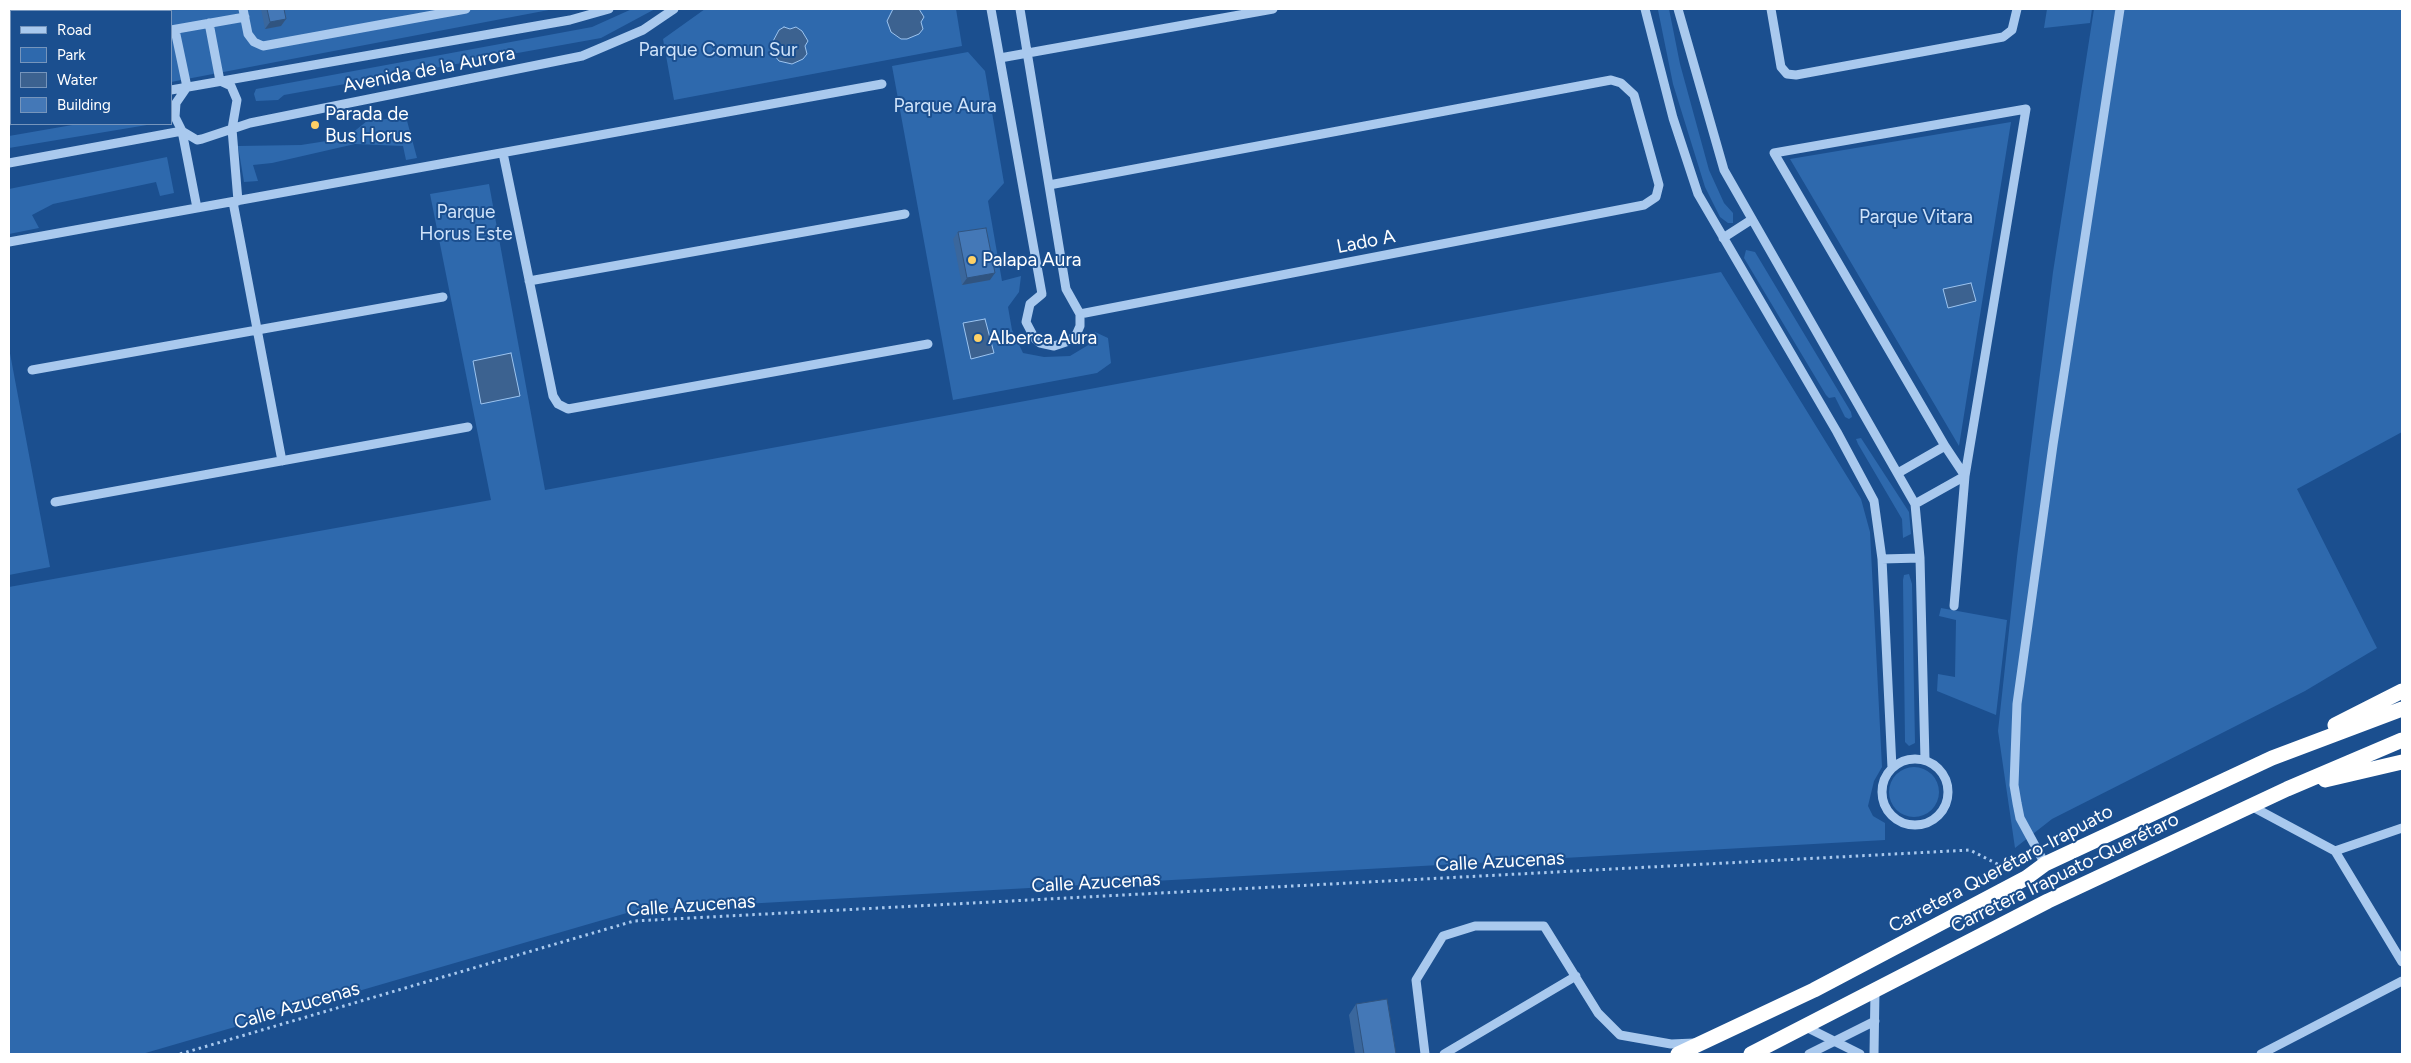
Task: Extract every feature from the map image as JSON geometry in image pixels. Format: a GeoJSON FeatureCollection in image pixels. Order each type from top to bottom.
{"type":"FeatureCollection","features":[{"type":"Feature","properties":{"kind":"highway"},"geometry":{"type":"LineString","coordinates":[[2272,758],[2402,691]]}},
{"type":"Feature","properties":{"kind":"highway","name":"Carretera Querétaro-Irapuato"},"geometry":{"type":"LineString","coordinates":[[1678,1054],[1814,990],[2026,878],[2045,864],[2272,758],[2402,709]]}},
{"type":"Feature","properties":{"kind":"highway","name":"Carretera Irapuato-Querétaro"},"geometry":{"type":"LineString","coordinates":[[1750,1054],[1806,1027],[2048,901],[2287,789],[2402,740]]}},
{"type":"Feature","properties":{"kind":"highway"},"geometry":{"type":"LineString","coordinates":[[2287,789],[2402,762]]}},
{"type":"Feature","properties":{"kind":"street"},"geometry":{"type":"LineString","coordinates":[[196,208],[182,131],[177,125],[175,110],[179,97],[187,87],[173,30],[209,23],[244,13],[248,34],[254,42],[263,46],[466,9]]}},
{"type":"Feature","properties":{"kind":"street","name":"Avenida de la Aurora"},"geometry":{"type":"LineString","coordinates":[[172,90],[570,20],[609,9]]}},
{"type":"Feature","properties":{"kind":"street","name":"Avenida de la Aurora"},"geometry":{"type":"LineString","coordinates":[[9,163],[182,131],[197,140],[218,135],[250,123],[582,56],[643,30],[674,9]]}},
{"type":"Feature","properties":{"kind":"street"},"geometry":{"type":"LineString","coordinates":[[991,9],[1042,294],[1027,310],[1027,327],[1040,343],[1054,346],[1069,341],[1078,330],[1080,314],[1066,289],[1020,9]]}},
{"type":"Feature","properties":{"kind":"street"},"geometry":{"type":"LineString","coordinates":[[1000,58],[1272,9]]}},
{"type":"Feature","properties":{"kind":"street"},"geometry":{"type":"LineString","coordinates":[[1645,9],[1673,118],[1698,194],[1870,490],[1878,517],[1882,559],[1892,768]]}},
{"type":"Feature","properties":{"kind":"street"},"geometry":{"type":"LineString","coordinates":[[1678,9],[1720,162],[1751,220],[1915,504],[1920,558],[1925,760]]}},
{"type":"Feature","properties":{"kind":"street"},"geometry":{"type":"LineString","coordinates":[[1771,9],[1781,67],[1787,74],[1796,75],[2003,37],[2012,30],[2017,9]]}},
{"type":"Feature","properties":{"kind":"street"},"geometry":{"type":"LineString","coordinates":[[2045,864],[2020,818],[2017,803],[2014,785],[2016,704],[2053,445],[2120,9]]}},
{"type":"Feature","properties":{"kind":"street"},"geometry":{"type":"LineString","coordinates":[[209,23],[220,81],[231,86],[237,100],[232,129],[235,201],[282,461]]}},
{"type":"Feature","properties":{"kind":"street","name":"Lado A"},"geometry":{"type":"LineString","coordinates":[[1049,185],[1611,80],[1621,83],[1634,95],[1659,185],[1656,197],[1644,205],[1080,314]]}},
{"type":"Feature","properties":{"kind":"street"},"geometry":{"type":"LineString","coordinates":[[9,242],[882,84]]}},
{"type":"Feature","properties":{"kind":"street"},"geometry":{"type":"LineString","coordinates":[[1954,606],[1965,476],[2026,109],[1774,153],[1945,446],[1965,476]]}},
{"type":"Feature","properties":{"kind":"street"},"geometry":{"type":"LineString","coordinates":[[503,153],[552,396],[558,404],[568,410],[928,344]]}},
{"type":"Feature","properties":{"kind":"street"},"geometry":{"type":"LineString","coordinates":[[530,281],[905,214]]}},
{"type":"Feature","properties":{"kind":"street"},"geometry":{"type":"LineString","coordinates":[[1723,238],[1751,220]]}},
{"type":"Feature","properties":{"kind":"street"},"geometry":{"type":"LineString","coordinates":[[32,370],[443,297]]}},
{"type":"Feature","properties":{"kind":"street"},"geometry":{"type":"LineString","coordinates":[[55,502],[468,427]]}},
{"type":"Feature","properties":{"kind":"street"},"geometry":{"type":"LineString","coordinates":[[1898,473],[1945,446]]}},
{"type":"Feature","properties":{"kind":"street"},"geometry":{"type":"LineString","coordinates":[[1915,504],[1965,476]]}},
{"type":"Feature","properties":{"kind":"street"},"geometry":{"type":"LineString","coordinates":[[1882,559],[1920,558]]}},
{"type":"Feature","properties":{"kind":"street"},"geometry":{"type":"LineString","coordinates":[[1914,759],[1925,760],[1942,772],[1949,791],[1943,810],[1928,823],[1912,825],[1898,820],[1884,805],[1882,795],[1882,785],[1892,768],[1902,761],[1914,759]]}},
{"type":"Feature","properties":{"kind":"street"},"geometry":{"type":"LineString","coordinates":[[2251,806],[2336,851],[2402,962]]}},
{"type":"Feature","properties":{"kind":"street"},"geometry":{"type":"LineString","coordinates":[[2336,851],[2402,828]]}},
{"type":"Feature","properties":{"kind":"street"},"geometry":{"type":"LineString","coordinates":[[1425,1054],[1416,980],[1443,936],[1475,926],[1544,926],[1598,1013],[1620,1035],[1671,1044],[1702,1043]]}},
{"type":"Feature","properties":{"kind":"street"},"geometry":{"type":"LineString","coordinates":[[1444,1054],[1576,976]]}},
{"type":"Feature","properties":{"kind":"street"},"geometry":{"type":"LineString","coordinates":[[2261,1054],[2402,981]]}},
{"type":"Feature","properties":{"kind":"street"},"geometry":{"type":"LineString","coordinates":[[1874,1054],[1875,991]]}},
{"type":"Feature","properties":{"kind":"street"},"geometry":{"type":"LineString","coordinates":[[1809,1054],[1875,1021]]}},
{"type":"Feature","properties":{"kind":"street"},"geometry":{"type":"LineString","coordinates":[[1806,1027],[1860,1054]]}},
{"type":"Feature","properties":{"kind":"path","name":"Calle Azucenas"},"geometry":{"type":"LineString","coordinates":[[180,1054],[634,921],[1970,850],[2026,878]]}},
{"type":"Feature","properties":{"kind":"green space"},"geometry":{"type":"Polygon","coordinates":[[[9,9],[554,9],[172,82],[172,10],[10,10],[9,111],[9,9]]]}},
{"type":"Feature","properties":{"kind":"green space"},"geometry":{"type":"Polygon","coordinates":[[[632,9],[655,9],[601,38],[284,95],[278,100],[256,101],[254,94],[256,89],[592,27],[632,9]]]}},
{"type":"Feature","properties":{"kind":"green space","name":"Parque Comun Sur"},"geometry":{"type":"Polygon","coordinates":[[[705,9],[956,9],[962,46],[674,100],[663,39],[705,9]]]}},
{"type":"Feature","properties":{"kind":"green space"},"geometry":{"type":"Polygon","coordinates":[[[1669,9],[1680,64],[1709,170],[1724,203],[1733,213],[1733,223],[1728,223],[1720,217],[1705,187],[1673,84],[1658,10],[1669,9]]]}},
{"type":"Feature","properties":{"kind":"green space"},"geometry":{"type":"Polygon","coordinates":[[[2047,9],[2092,9],[2090,23],[2044,28],[2047,9]]]}},
{"type":"Feature","properties":{"kind":"green space"},"geometry":{"type":"Polygon","coordinates":[[[2094,9],[2402,9],[2402,432],[2297,489],[2377,648],[2305,691],[2052,819],[2015,848],[1998,731],[2017,557],[2053,272],[2094,9]]]}},
{"type":"Feature","properties":{"kind":"green space","name":"Parque Aura"},"geometry":{"type":"Polygon","coordinates":[[[968,52],[985,71],[1004,183],[988,201],[1002,281],[1021,276],[1019,292],[1008,307],[1012,330],[1023,353],[1044,357],[1070,356],[1090,344],[1095,332],[1108,338],[1111,363],[1097,373],[953,400],[892,66],[968,52]]]}},
{"type":"Feature","properties":{"kind":"green space"},"geometry":{"type":"Polygon","coordinates":[[[406,117],[417,158],[406,160],[403,146],[355,144],[272,163],[253,165],[258,181],[244,182],[238,146],[301,145],[346,138],[367,121],[406,117]]]}},
{"type":"Feature","properties":{"kind":"green space","name":"Parque Vitara"},"geometry":{"type":"Polygon","coordinates":[[[2011,122],[1959,446],[1790,159],[2011,122]]]}},
{"type":"Feature","properties":{"kind":"green space"},"geometry":{"type":"Polygon","coordinates":[[[72,125],[147,125],[9,148],[9,136],[72,125]]]}},
{"type":"Feature","properties":{"kind":"green space"},"geometry":{"type":"Polygon","coordinates":[[[167,157],[174,193],[160,196],[156,182],[53,204],[32,215],[39,228],[9,234],[9,189],[167,157]]]}},
{"type":"Feature","properties":{"kind":"green space","name":"Parque Horus Este"},"geometry":{"type":"Polygon","coordinates":[[[489,184],[545,490],[1721,272],[1861,499],[1870,532],[1882,767],[1874,781],[1868,806],[1873,816],[1885,823],[1885,840],[637,910],[142,1054],[9,1054],[9,587],[491,500],[430,194],[489,184]]]}},
{"type":"Feature","properties":{"kind":"green space"},"geometry":{"type":"Polygon","coordinates":[[[1746,250],[1755,252],[1851,412],[1852,417],[1849,419],[1845,417],[1835,397],[1829,398],[1826,395],[1744,258],[1746,250]]]}},
{"type":"Feature","properties":{"kind":"green space"},"geometry":{"type":"Polygon","coordinates":[[[9,348],[50,567],[9,575],[9,348]]]}},
{"type":"Feature","properties":{"kind":"green space"},"geometry":{"type":"Polygon","coordinates":[[[1861,438],[1909,512],[1911,534],[1903,538],[1902,519],[1858,444],[1856,439],[1861,438]]]}},
{"type":"Feature","properties":{"kind":"green space"},"geometry":{"type":"Polygon","coordinates":[[[1909,574],[1912,584],[1915,743],[1909,746],[1905,742],[1903,580],[1904,575],[1909,574]]]}},
{"type":"Feature","properties":{"kind":"green space"},"geometry":{"type":"Polygon","coordinates":[[[1941,608],[2007,620],[1996,715],[1937,691],[1938,674],[1955,677],[1956,620],[1939,616],[1941,608]]]}},
{"type":"Feature","properties":{"kind":"green space"},"geometry":{"type":"Polygon","coordinates":[[[1909,767],[1919,767],[1932,774],[1939,787],[1939,797],[1932,810],[1919,817],[1909,817],[1900,813],[1893,806],[1889,797],[1889,787],[1893,778],[1900,771],[1909,767]]]}},
{"type":"Feature","properties":{"kind":"water"},"geometry":{"type":"Polygon","coordinates":[[[893,9],[919,9],[924,17],[921,22],[923,29],[919,34],[907,39],[901,39],[891,32],[887,21],[893,9]]]}},
{"type":"Feature","properties":{"kind":"water"},"geometry":{"type":"Polygon","coordinates":[[[784,27],[790,29],[796,27],[802,31],[808,41],[805,46],[807,54],[803,59],[792,64],[779,61],[771,45],[779,30],[784,27]]]}},
{"type":"Feature","properties":{"kind":"water"},"geometry":{"type":"Polygon","coordinates":[[[1971,283],[1976,301],[1948,308],[1943,289],[1971,283]]]}},
{"type":"Feature","properties":{"kind":"water","name":"Alberca Aura"},"geometry":{"type":"Polygon","coordinates":[[[985,319],[994,353],[971,359],[963,323],[985,319]]]}},
{"type":"Feature","properties":{"kind":"water"},"geometry":{"type":"Polygon","coordinates":[[[511,353],[520,396],[481,404],[473,361],[511,353]]]}},
{"type":"Feature","properties":{"kind":"building"},"geometry":{"type":"Polygon","coordinates":[[[267,9],[284,9],[286,19],[270,22],[267,9]]]}},
{"type":"Feature","properties":{"kind":"building","name":"Palapa Aura"},"geometry":{"type":"Polygon","coordinates":[[[986,228],[995,273],[967,278],[958,232],[986,228]]]}},
{"type":"Feature","properties":{"kind":"building"},"geometry":{"type":"Polygon","coordinates":[[[1387,999],[1396,1054],[1364,1054],[1356,1004],[1387,999]]]}},
{"type":"Feature","properties":{"kind":"place","name":"Parada de Bus Horus"},"geometry":{"type":"Point","coordinates":[315,125]}},
{"type":"Feature","properties":{"kind":"place","name":"Palapa Aura"},"geometry":{"type":"Point","coordinates":[972,260]}},
{"type":"Feature","properties":{"kind":"place","name":"Alberca Aura"},"geometry":{"type":"Point","coordinates":[978,338]}}]}
